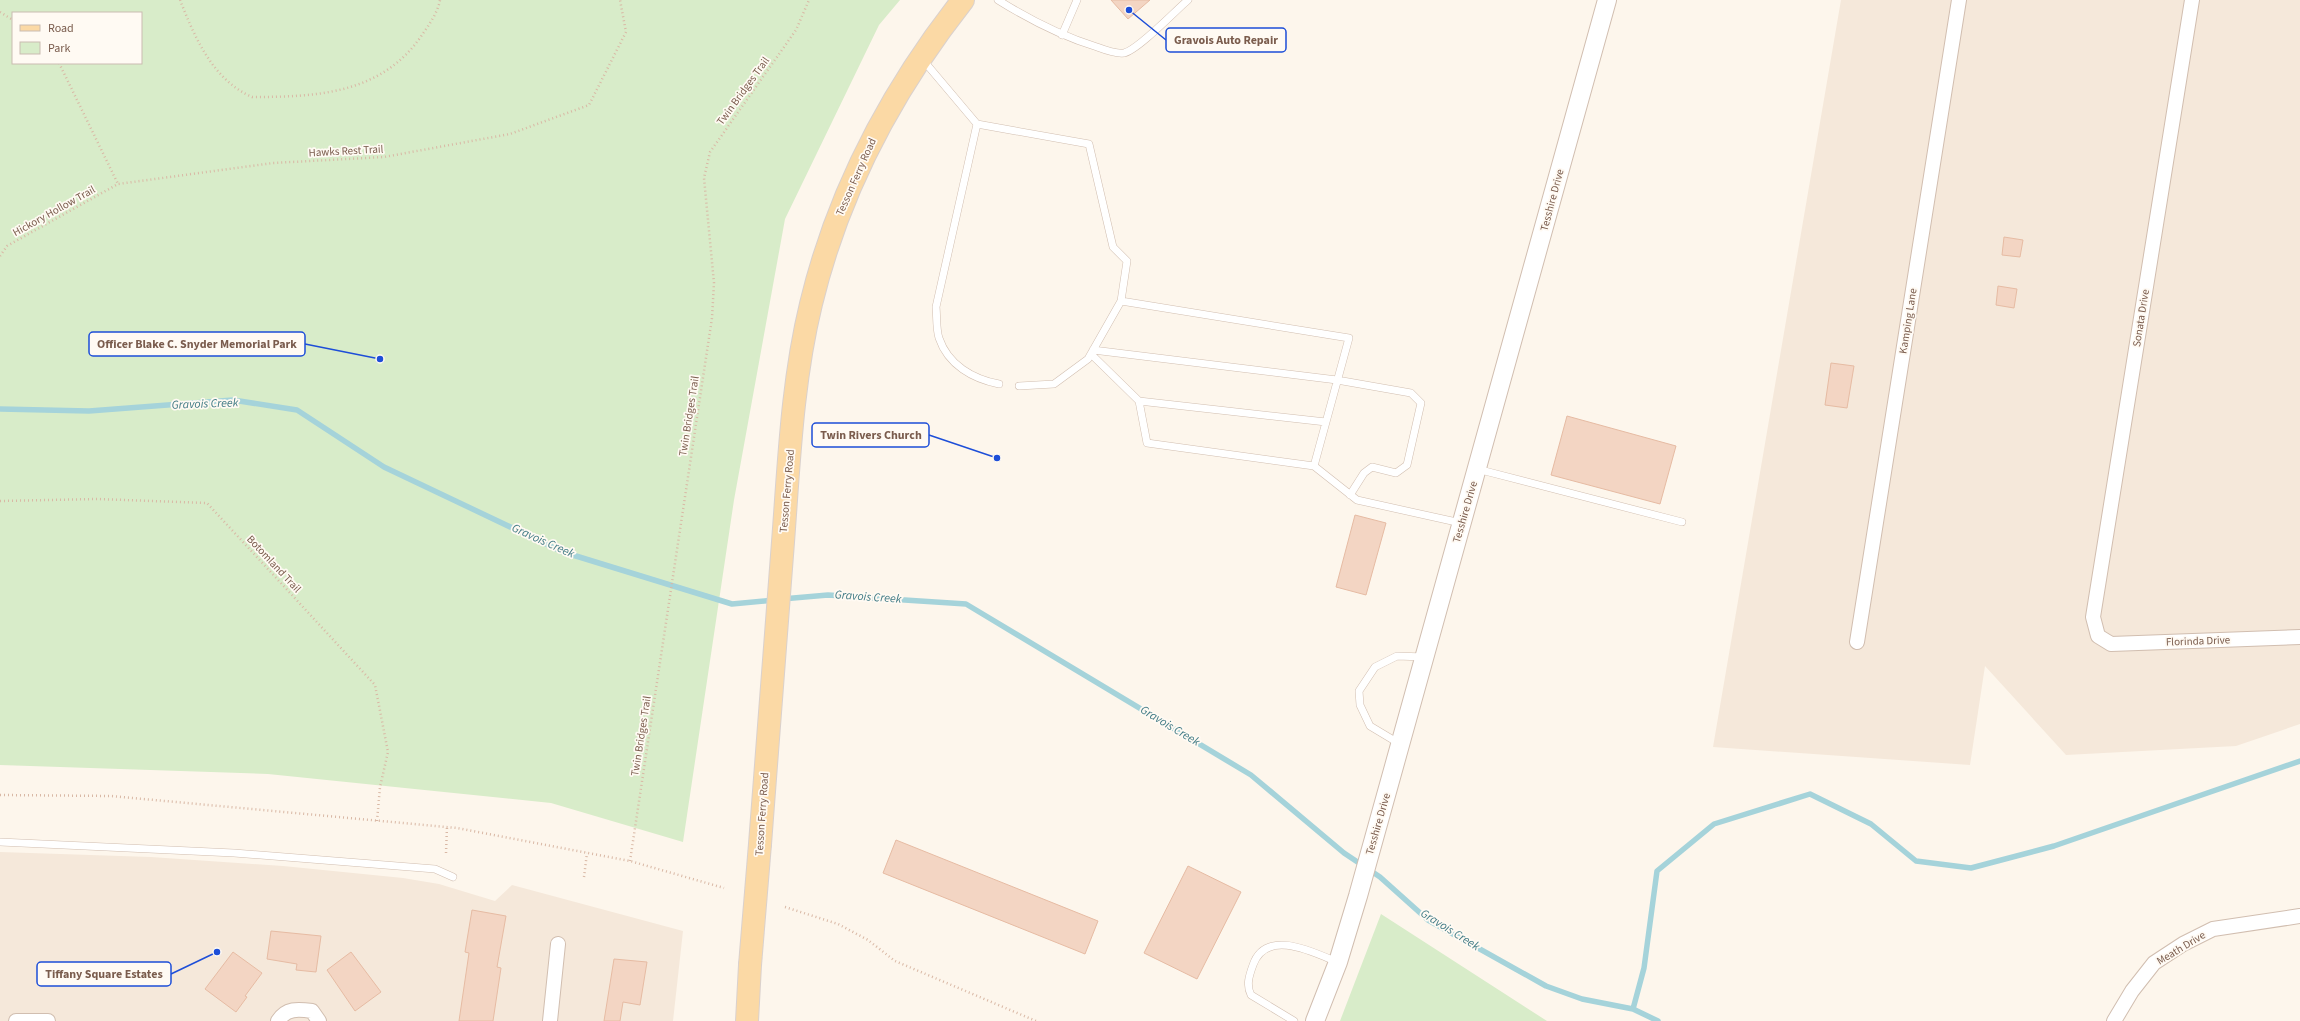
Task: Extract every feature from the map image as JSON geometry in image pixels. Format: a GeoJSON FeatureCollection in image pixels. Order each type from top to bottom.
{"type":"FeatureCollection","features":[{"type":"Feature","properties":{"kind":"main road","name":"Tesson Ferry Road"},"geometry":{"type":"LineString","coordinates":[[747,1021],[750,965],[788,476],[802,348],[812,303],[828,247],[841,210],[863,160],[890,107],[920,57],[963,0]]}},
{"type":"Feature","properties":{"kind":"street","name":"Tesshire Drive"},"geometry":{"type":"LineString","coordinates":[[1314,1021],[1338,962],[1358,896],[1607,0]]}},
{"type":"Feature","properties":{"kind":"street","name":"Kamping Lane"},"geometry":{"type":"LineString","coordinates":[[1857,642],[1959,0]]}},
{"type":"Feature","properties":{"kind":"street","name":"Sonata Drive"},"geometry":{"type":"LineString","coordinates":[[2098,636],[2093,617],[2192,0]]}},
{"type":"Feature","properties":{"kind":"street","name":"Florinda Drive"},"geometry":{"type":"LineString","coordinates":[[2098,636],[2111,644],[2300,637]]}},
{"type":"Feature","properties":{"kind":"street","name":"Meath Drive"},"geometry":{"type":"LineString","coordinates":[[2114,1021],[2132,991],[2154,963],[2183,944],[2213,929],[2300,916]]}},
{"type":"Feature","properties":{"kind":"street"},"geometry":{"type":"LineString","coordinates":[[550,1021],[558,944]]}},
{"type":"Feature","properties":{"kind":"street"},"geometry":{"type":"LineString","coordinates":[[278,1021],[282,1015],[295,1009],[312,1011],[320,1021]]}},
{"type":"Feature","properties":{"kind":"street"},"geometry":{"type":"LineString","coordinates":[[16,1021],[48,1021]]}},
{"type":"Feature","properties":{"kind":"lane"},"geometry":{"type":"LineString","coordinates":[[998,0],[1034,22],[1062,35],[1110,51],[1125,53],[1140,44],[1188,0]]}},
{"type":"Feature","properties":{"kind":"lane"},"geometry":{"type":"LineString","coordinates":[[1062,35],[1077,0]]}},
{"type":"Feature","properties":{"kind":"lane"},"geometry":{"type":"LineString","coordinates":[[920,57],[977,124],[1089,144],[1113,247],[1127,262],[1121,301],[1090,354],[1054,384],[1019,386]]}},
{"type":"Feature","properties":{"kind":"lane"},"geometry":{"type":"LineString","coordinates":[[977,124],[936,307],[939,338],[954,364],[980,380],[1000,384]]}},
{"type":"Feature","properties":{"kind":"lane"},"geometry":{"type":"LineString","coordinates":[[1121,301],[1349,338],[1314,466]]}},
{"type":"Feature","properties":{"kind":"lane"},"geometry":{"type":"LineString","coordinates":[[1090,354],[1337,380],[1411,392],[1421,403],[1407,465],[1396,473],[1372,468],[1364,473],[1350,495]]}},
{"type":"Feature","properties":{"kind":"lane"},"geometry":{"type":"LineString","coordinates":[[1090,354],[1139,401],[1147,443],[1314,466],[1357,500],[1461,524]]}},
{"type":"Feature","properties":{"kind":"lane"},"geometry":{"type":"LineString","coordinates":[[1139,401],[1326,422]]}},
{"type":"Feature","properties":{"kind":"lane"},"geometry":{"type":"LineString","coordinates":[[1477,469],[1682,522]]}},
{"type":"Feature","properties":{"kind":"lane"},"geometry":{"type":"LineString","coordinates":[[1400,744],[1370,726],[1360,705],[1359,690],[1375,668],[1397,656],[1424,657]]}},
{"type":"Feature","properties":{"kind":"lane"},"geometry":{"type":"LineString","coordinates":[[0,842],[234,853],[435,869],[453,877]]}},
{"type":"Feature","properties":{"kind":"lane"},"geometry":{"type":"LineString","coordinates":[[1294,1021],[1251,995],[1248,988],[1249,976],[1254,962],[1263,950],[1284,945],[1298,947],[1338,962]]}},
{"type":"Feature","properties":{"kind":"path"},"geometry":{"type":"LineString","coordinates":[[180,0],[204,51],[225,81],[238,91],[252,97],[259,97],[345,90],[372,80],[391,69],[413,50],[429,26],[440,0]]}},
{"type":"Feature","properties":{"kind":"path","name":"Hawks Rest Trail"},"geometry":{"type":"LineString","coordinates":[[118,184],[273,162],[384,157],[510,134],[589,105],[626,32],[620,0]]}},
{"type":"Feature","properties":{"kind":"path","name":"Twin Bridges Trail"},"geometry":{"type":"LineString","coordinates":[[630,861],[712,318],[714,283],[704,178],[710,152],[796,30],[809,0]]}},
{"type":"Feature","properties":{"kind":"path"},"geometry":{"type":"LineString","coordinates":[[0,12],[12,19]]}},
{"type":"Feature","properties":{"kind":"path"},"geometry":{"type":"LineString","coordinates":[[59,64],[118,184]]}},
{"type":"Feature","properties":{"kind":"path","name":"Hickory Hollow Trail"},"geometry":{"type":"LineString","coordinates":[[0,256],[8,246],[118,184]]}},
{"type":"Feature","properties":{"kind":"path","name":"Botomland Trail"},"geometry":{"type":"LineString","coordinates":[[0,501],[97,499],[207,503],[375,684],[388,752],[380,787],[377,821]]}},
{"type":"Feature","properties":{"kind":"path"},"geometry":{"type":"LineString","coordinates":[[0,795],[112,796],[447,827],[630,861],[724,888]]}},
{"type":"Feature","properties":{"kind":"path"},"geometry":{"type":"LineString","coordinates":[[446,853],[447,827]]}},
{"type":"Feature","properties":{"kind":"path"},"geometry":{"type":"LineString","coordinates":[[584,877],[587,853]]}},
{"type":"Feature","properties":{"kind":"path"},"geometry":{"type":"LineString","coordinates":[[785,907],[838,924],[868,940],[895,960],[1036,1021]]}},
{"type":"Feature","properties":{"kind":"shaded area"},"geometry":{"type":"Polygon","coordinates":[[[1841,0],[2300,0],[2300,724],[2236,746],[2066,755],[1985,666],[1970,765],[1713,747],[1841,0]]]}},
{"type":"Feature","properties":{"kind":"shaded area"},"geometry":{"type":"Polygon","coordinates":[[[0,852],[151,857],[283,866],[403,878],[439,884],[495,901],[512,885],[683,931],[673,1021],[0,1021],[0,852]]]}},
{"type":"Feature","properties":{"kind":"green space"},"geometry":{"type":"Polygon","coordinates":[[[0,0],[900,0],[879,25],[785,219],[734,500],[683,842],[551,803],[268,774],[0,765],[0,0]]]}},
{"type":"Feature","properties":{"kind":"green space"},"geometry":{"type":"Polygon","coordinates":[[[1381,914],[1547,1021],[1340,1021],[1381,914]]]}},
{"type":"Feature","properties":{"kind":"building"},"geometry":{"type":"Polygon","coordinates":[[[1111,0],[1150,0],[1128,19],[1111,0]]]}},
{"type":"Feature","properties":{"kind":"building"},"geometry":{"type":"Polygon","coordinates":[[[2004,237],[2023,240],[2020,257],[2002,255],[2004,237]]]}},
{"type":"Feature","properties":{"kind":"building"},"geometry":{"type":"Polygon","coordinates":[[[1998,286],[2017,289],[2014,308],[1996,305],[1998,286]]]}},
{"type":"Feature","properties":{"kind":"building"},"geometry":{"type":"Polygon","coordinates":[[[1831,363],[1854,366],[1847,408],[1825,405],[1831,363]]]}},
{"type":"Feature","properties":{"kind":"building"},"geometry":{"type":"Polygon","coordinates":[[[1567,416],[1676,446],[1660,504],[1551,475],[1567,416]]]}},
{"type":"Feature","properties":{"kind":"building"},"geometry":{"type":"Polygon","coordinates":[[[1355,515],[1386,523],[1366,595],[1336,587],[1355,515]]]}},
{"type":"Feature","properties":{"kind":"building"},"geometry":{"type":"Polygon","coordinates":[[[896,840],[1098,921],[1085,954],[883,873],[896,840]]]}},
{"type":"Feature","properties":{"kind":"building"},"geometry":{"type":"Polygon","coordinates":[[[1188,866],[1241,892],[1197,979],[1144,953],[1188,866]]]}},
{"type":"Feature","properties":{"kind":"building"},"geometry":{"type":"Polygon","coordinates":[[[472,910],[506,916],[497,967],[501,968],[493,1021],[459,1021],[469,953],[465,952],[472,910]]]}},
{"type":"Feature","properties":{"kind":"building"},"geometry":{"type":"Polygon","coordinates":[[[271,931],[321,936],[316,972],[296,970],[297,964],[267,959],[271,931]]]}},
{"type":"Feature","properties":{"kind":"building"},"geometry":{"type":"Polygon","coordinates":[[[233,952],[262,973],[245,996],[247,997],[236,1012],[205,989],[233,952]]]}},
{"type":"Feature","properties":{"kind":"building"},"geometry":{"type":"Polygon","coordinates":[[[351,952],[381,992],[355,1011],[327,970],[351,952]]]}},
{"type":"Feature","properties":{"kind":"building"},"geometry":{"type":"Polygon","coordinates":[[[614,959],[647,962],[640,1005],[623,1002],[620,1021],[604,1021],[614,959]]]}},
{"type":"Feature","properties":{"kind":"waterway","name":"Gravois Creek"},"geometry":{"type":"LineString","coordinates":[[0,409],[89,411],[233,400],[297,410],[384,467],[563,552],[732,604],[774,600]]}},
{"type":"Feature","properties":{"kind":"waterway","name":"Gravois Creek"},"geometry":{"type":"LineString","coordinates":[[782,599],[828,595],[966,604],[1251,775],[1344,853],[1380,877],[1428,920],[1546,986],[1582,999],[1633,1009],[1658,1021]]}},
{"type":"Feature","properties":{"kind":"waterway"},"geometry":{"type":"LineString","coordinates":[[1633,1009],[1644,968],[1657,871],[1714,824],[1810,794],[1871,824],[1916,861],[1971,868],[2054,846],[2300,761]]}},
{"type":"Feature","properties":{"kind":"place","name":"Gravois Auto Repair"},"geometry":{"type":"Point","coordinates":[1129,10]}},
{"type":"Feature","properties":{"kind":"place","name":"Officer Blake C. Snyder Memorial Park"},"geometry":{"type":"Point","coordinates":[380,359]}},
{"type":"Feature","properties":{"kind":"place","name":"Twin Rivers Church"},"geometry":{"type":"Point","coordinates":[997,458]}},
{"type":"Feature","properties":{"kind":"place","name":"Tiffany Square Estates"},"geometry":{"type":"Point","coordinates":[217,952]}}]}
